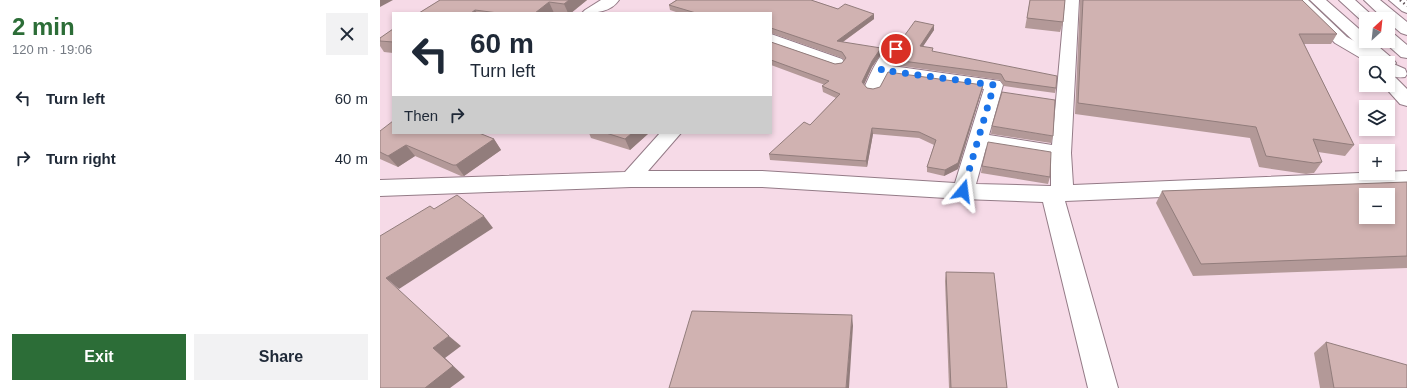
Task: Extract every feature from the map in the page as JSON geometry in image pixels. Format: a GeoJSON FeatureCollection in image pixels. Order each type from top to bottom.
{"type":"FeatureCollection","features":[{"type":"Feature","properties":{"kind":"main road"},"geometry":{"type":"LineString","coordinates":[[592,12],[612,0]]}},
{"type":"Feature","properties":{"kind":"main road"},"geometry":{"type":"LineString","coordinates":[[1072,0],[1058,101],[1061,153],[1057,194],[1103,388]]}},
{"type":"Feature","properties":{"kind":"main road"},"geometry":{"type":"LineString","coordinates":[[1300,0],[1341,40],[1365,56]]}},
{"type":"Feature","properties":{"kind":"main road"},"geometry":{"type":"LineString","coordinates":[[1317,0],[1377,56]]}},
{"type":"Feature","properties":{"kind":"main road"},"geometry":{"type":"LineString","coordinates":[[1346,0],[1360,12]]}},
{"type":"Feature","properties":{"kind":"main road"},"geometry":{"type":"LineString","coordinates":[[1371,0],[1407,30]]}},
{"type":"Feature","properties":{"kind":"main road"},"geometry":{"type":"LineString","coordinates":[[1396,0],[1407,8]]}},
{"type":"Feature","properties":{"kind":"main road"},"geometry":{"type":"LineString","coordinates":[[1335,17],[1368,56]]}},
{"type":"Feature","properties":{"kind":"main road"},"geometry":{"type":"LineString","coordinates":[[772,41],[836,63]]}},
{"type":"Feature","properties":{"kind":"main road"},"geometry":{"type":"LineString","coordinates":[[1395,43],[1407,53]]}},
{"type":"Feature","properties":{"kind":"main road"},"geometry":{"type":"LineString","coordinates":[[872,88],[881,70],[896,49]]}},
{"type":"Feature","properties":{"kind":"main road"},"geometry":{"type":"LineString","coordinates":[[881,70],[994,85],[999,92],[978,140],[963,191]]}},
{"type":"Feature","properties":{"kind":"main road"},"geometry":{"type":"LineString","coordinates":[[1395,75],[1407,100]]}},
{"type":"Feature","properties":{"kind":"main road"},"geometry":{"type":"LineString","coordinates":[[631,179],[646,159],[670,134]]}},
{"type":"Feature","properties":{"kind":"main road"},"geometry":{"type":"LineString","coordinates":[[978,140],[1061,153]]}},
{"type":"Feature","properties":{"kind":"main road"},"geometry":{"type":"LineString","coordinates":[[380,188],[631,179],[762,178],[963,191],[1057,194],[1407,179]]}},
{"type":"Feature","properties":{"kind":"building"},"geometry":{"type":"Polygon","coordinates":[[[440,0],[569,0],[564,4],[549,2],[536,12],[490,12],[475,10],[472,12],[421,12],[440,0]]]}},
{"type":"Feature","properties":{"kind":"building"},"geometry":{"type":"Polygon","coordinates":[[[677,0],[811,0],[838,9],[845,4],[874,14],[837,41],[881,48],[872,61],[862,82],[867,88],[873,89],[880,87],[888,72],[983,85],[958,163],[945,170],[927,167],[936,140],[919,132],[872,128],[866,161],[769,154],[804,122],[810,125],[840,94],[822,86],[829,81],[772,60],[772,42],[835,64],[842,63],[846,58],[842,52],[772,28],[772,12],[693,12],[669,5],[677,0]]]}},
{"type":"Feature","properties":{"kind":"building"},"geometry":{"type":"Polygon","coordinates":[[[1030,0],[1065,0],[1063,22],[1027,18],[1030,0]]]}},
{"type":"Feature","properties":{"kind":"building"},"geometry":{"type":"Polygon","coordinates":[[[1083,0],[1302,0],[1337,34],[1299,34],[1354,145],[1313,139],[1322,162],[1314,163],[1266,156],[1256,127],[1078,103],[1083,0]]]}},
{"type":"Feature","properties":{"kind":"building"},"geometry":{"type":"Polygon","coordinates":[[[915,21],[934,25],[920,46],[933,48],[932,51],[1057,76],[1056,88],[1005,81],[1001,74],[895,60],[905,45],[902,39],[915,21]]]}},
{"type":"Feature","properties":{"kind":"building"},"geometry":{"type":"Polygon","coordinates":[[[392,30],[392,42],[380,41],[380,38],[392,30]]]}},
{"type":"Feature","properties":{"kind":"building"},"geometry":{"type":"Polygon","coordinates":[[[1002,92],[1055,100],[1053,136],[992,126],[1002,92]]]}},
{"type":"Feature","properties":{"kind":"building"},"geometry":{"type":"Polygon","coordinates":[[[392,122],[392,134],[482,134],[494,139],[456,165],[453,165],[406,145],[388,156],[380,152],[380,131],[392,122]]]}},
{"type":"Feature","properties":{"kind":"building"},"geometry":{"type":"Polygon","coordinates":[[[609,134],[631,134],[625,139],[609,134]]]}},
{"type":"Feature","properties":{"kind":"building"},"geometry":{"type":"Polygon","coordinates":[[[988,142],[1051,152],[1050,177],[982,166],[988,142]]]}},
{"type":"Feature","properties":{"kind":"building"},"geometry":{"type":"Polygon","coordinates":[[[1407,182],[1407,256],[1201,264],[1162,191],[1407,182]]]}},
{"type":"Feature","properties":{"kind":"building"},"geometry":{"type":"Polygon","coordinates":[[[457,195],[484,216],[386,278],[449,336],[433,348],[453,366],[425,388],[380,388],[380,236],[430,206],[434,209],[457,195]]]}},
{"type":"Feature","properties":{"kind":"building"},"geometry":{"type":"Polygon","coordinates":[[[946,272],[994,273],[1007,388],[951,388],[946,272]]]}},
{"type":"Feature","properties":{"kind":"building"},"geometry":{"type":"Polygon","coordinates":[[[692,311],[852,315],[846,388],[669,388],[692,311]]]}},
{"type":"Feature","properties":{"kind":"building"},"geometry":{"type":"Polygon","coordinates":[[[1326,342],[1407,365],[1407,388],[1334,388],[1326,342]]]}},
{"type":"Feature","properties":{"kind":"railway"},"geometry":{"type":"LineString","coordinates":[[1400,0],[1407,6]]}},
{"type":"Feature","properties":{"kind":"route"},"geometry":{"type":"LineString","coordinates":[[896,49],[881,70],[994,85],[963,191]]}}]}
